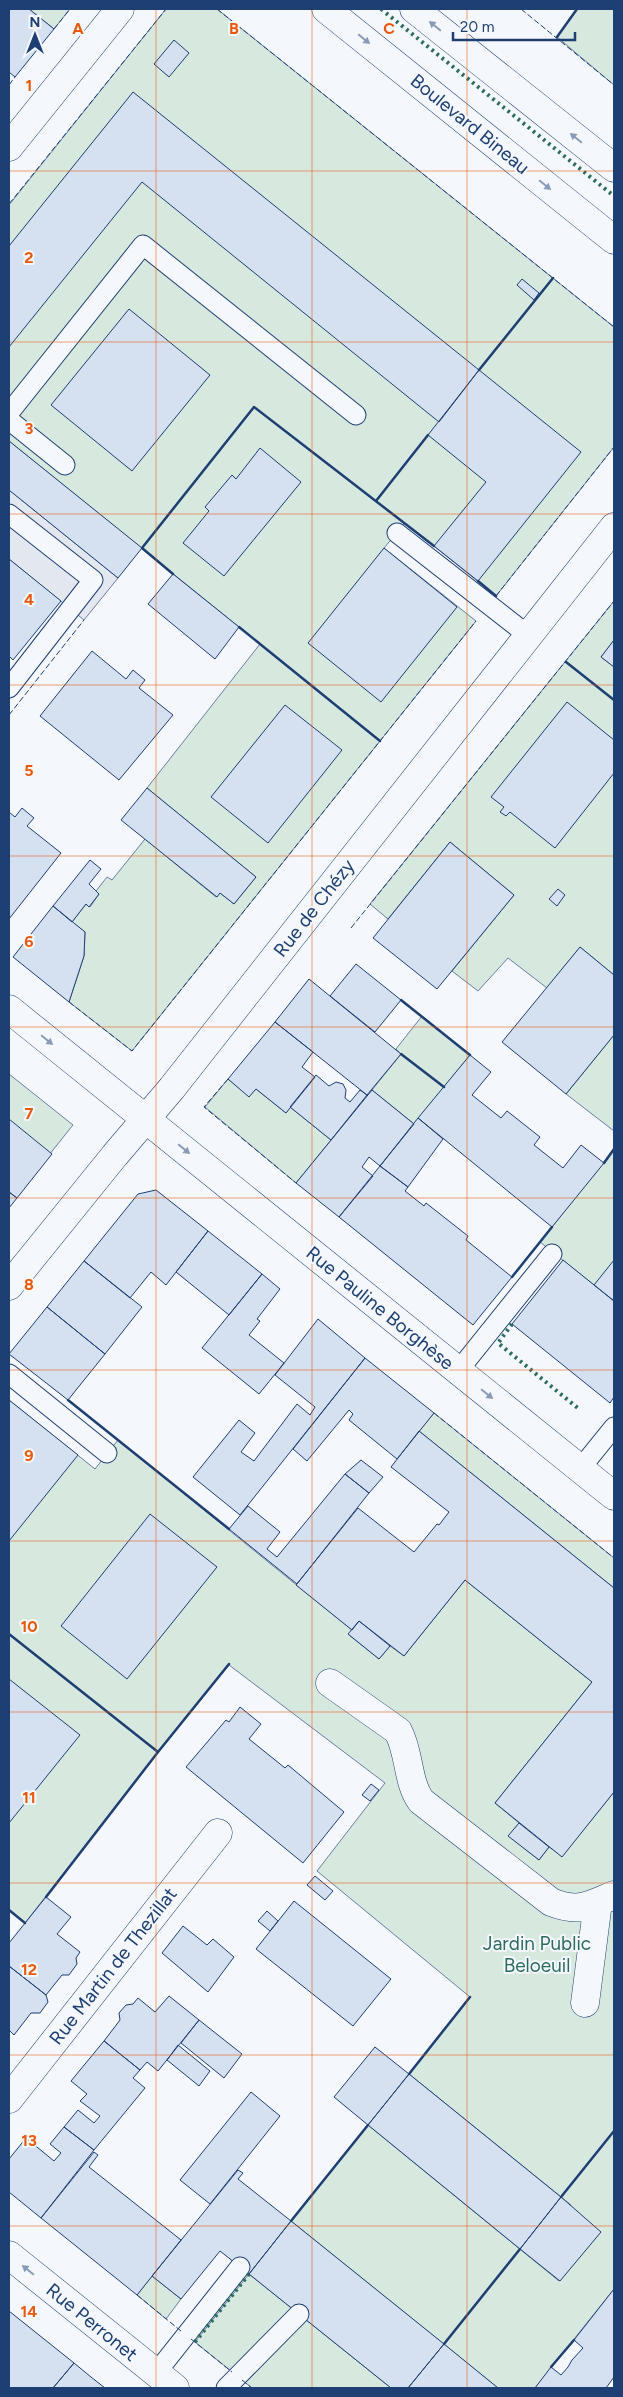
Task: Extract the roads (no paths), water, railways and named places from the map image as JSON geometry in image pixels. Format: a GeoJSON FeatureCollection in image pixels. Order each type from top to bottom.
{"type":"FeatureCollection","features":[{"type":"Feature","properties":{"kind":"street"},"geometry":{"type":"LineString","coordinates":[[9,147],[120,9]]}},
{"type":"Feature","properties":{"kind":"street","name":"Boulevard Bineau"},"geometry":{"type":"LineString","coordinates":[[326,9],[614,240]]}},
{"type":"Feature","properties":{"kind":"street"},"geometry":{"type":"LineString","coordinates":[[414,9],[614,168]]}},
{"type":"Feature","properties":{"kind":"street","name":"Rue de Chézy"},"geometry":{"type":"LineString","coordinates":[[9,1286],[172,1088],[614,527]]}},
{"type":"Feature","properties":{"kind":"street","name":"Rue Pauline Borghèse"},"geometry":{"type":"LineString","coordinates":[[9,1009],[614,1496]]}},
{"type":"Feature","properties":{"kind":"street"},"geometry":{"type":"LineString","coordinates":[[330,1683],[398,1731],[403,1741],[416,1794],[421,1801],[551,1902],[567,1908],[583,1908],[606,1898]]}},
{"type":"Feature","properties":{"kind":"street","name":"Rue Martin de Thezillat"},"geometry":{"type":"LineString","coordinates":[[9,2099],[218,1834]]}},
{"type":"Feature","properties":{"kind":"street"},"geometry":{"type":"LineString","coordinates":[[585,2003],[606,1898]]}},
{"type":"Feature","properties":{"kind":"street","name":"Rue Perronet"},"geometry":{"type":"LineString","coordinates":[[9,2255],[166,2381]]}},
{"type":"Feature","properties":{"kind":"lane"},"geometry":{"type":"LineString","coordinates":[[9,412],[143,245],[356,416]]}},
{"type":"Feature","properties":{"kind":"lane"},"geometry":{"type":"LineString","coordinates":[[9,420],[65,464]]}},
{"type":"Feature","properties":{"kind":"lane"},"geometry":{"type":"LineString","coordinates":[[9,514],[93,580],[9,688]]}},
{"type":"Feature","properties":{"kind":"lane"},"geometry":{"type":"LineString","coordinates":[[397,533],[529,636]]}},
{"type":"Feature","properties":{"kind":"lane"},"geometry":{"type":"LineString","coordinates":[[458,1371],[552,1254]]}},
{"type":"Feature","properties":{"kind":"lane"},"geometry":{"type":"LineString","coordinates":[[9,1374],[107,1453]]}},
{"type":"Feature","properties":{"kind":"lane"},"geometry":{"type":"LineString","coordinates":[[580,1469],[614,1427]]}},
{"type":"Feature","properties":{"kind":"lane"},"geometry":{"type":"LineString","coordinates":[[166,2381],[240,2267]]}},
{"type":"Feature","properties":{"kind":"lane"},"geometry":{"type":"LineString","coordinates":[[226,2388],[299,2314]]}},
{"type":"Feature","properties":{"kind":"park label","name":"Jardin Public Beloeuil"},"geometry":{"type":"Point","coordinates":[537,1954]}}]}
